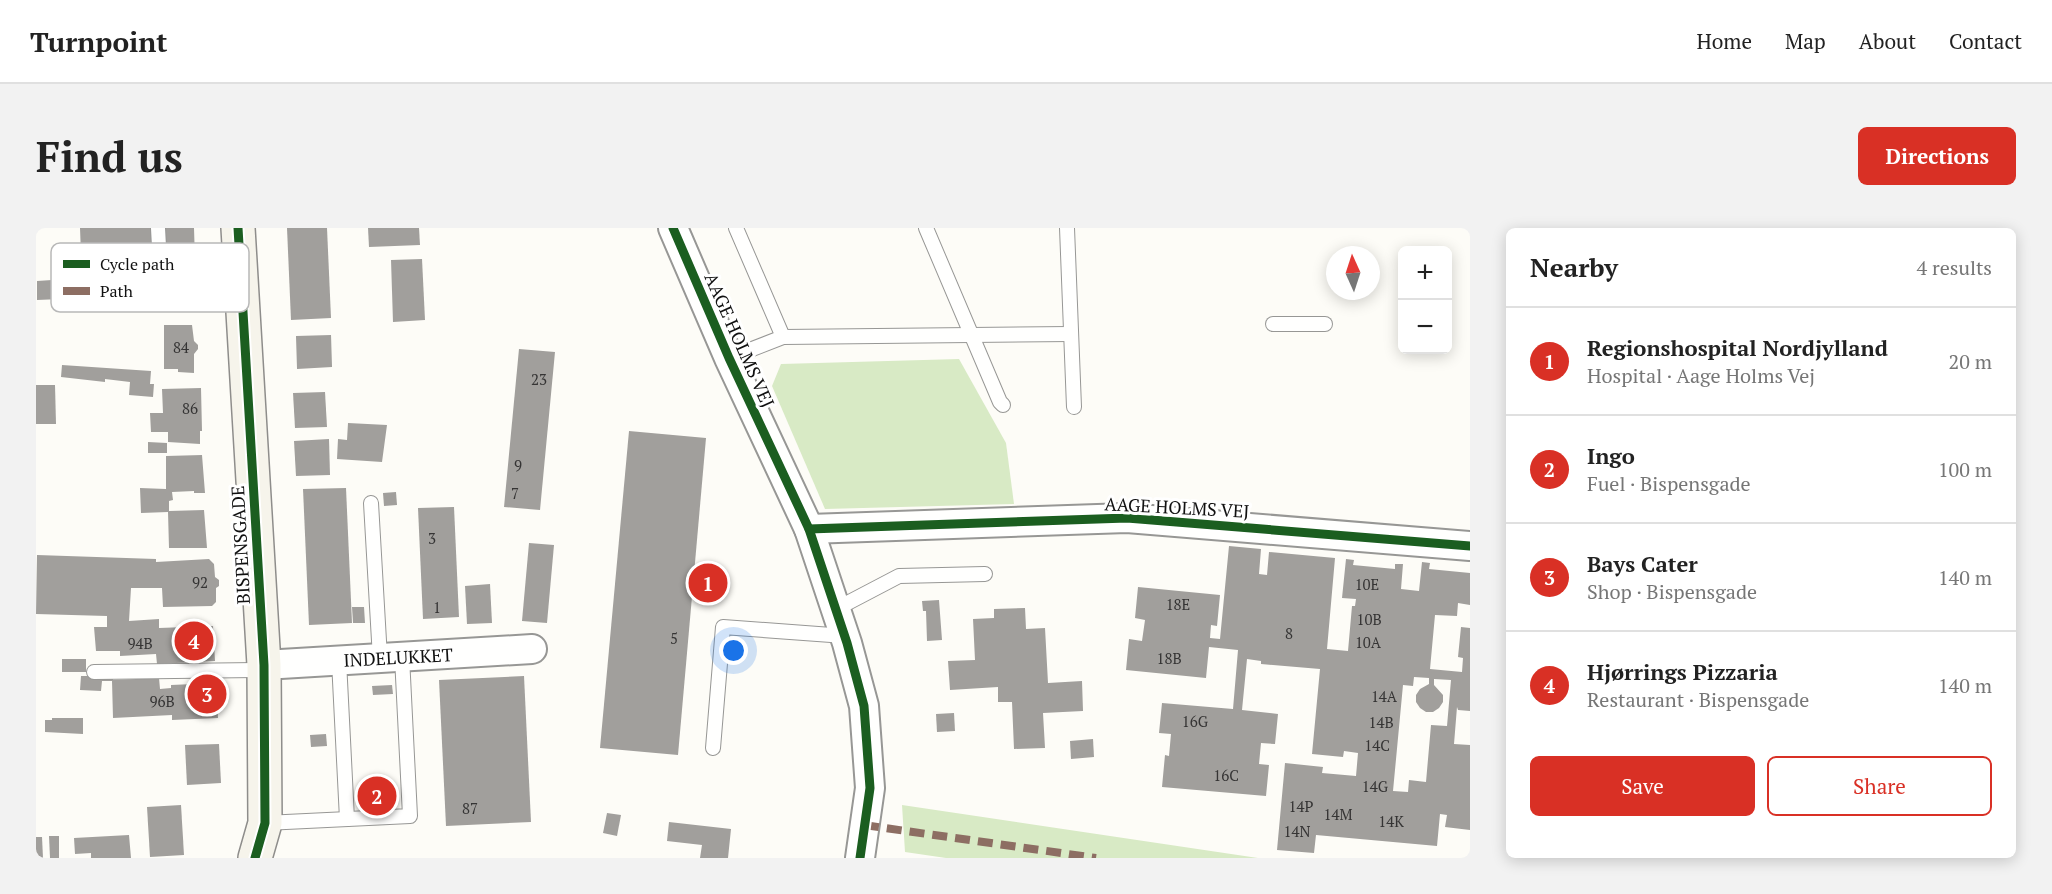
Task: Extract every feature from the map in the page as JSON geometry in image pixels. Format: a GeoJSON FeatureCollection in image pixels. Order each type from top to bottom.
{"type":"FeatureCollection","features":[{"type":"Feature","properties":{"kind":"street","name":"BISPENSGADE"},"geometry":{"type":"LineString","coordinates":[[238,228],[239,243]]}},
{"type":"Feature","properties":{"kind":"street","name":"AAGE HOLMS VEJ"},"geometry":{"type":"LineString","coordinates":[[673,228],[729,358],[809,530],[845,636],[864,706],[870,788],[860,858]]}},
{"type":"Feature","properties":{"kind":"street","name":"BISPENSGADE"},"geometry":{"type":"LineString","coordinates":[[243,312],[264,668],[265,823],[275,858]]}},
{"type":"Feature","properties":{"kind":"street","name":"AAGE HOLMS VEJ"},"geometry":{"type":"LineString","coordinates":[[809,530],[1127,518],[1470,546]]}},
{"type":"Feature","properties":{"kind":"street","name":"INDELUKKET"},"geometry":{"type":"LineString","coordinates":[[264,668],[339,661],[532,650]]}},
{"type":"Feature","properties":{"kind":"street","name":"BISPENSGADE"},"geometry":{"type":"LineString","coordinates":[[255,858],[265,823]]}},
{"type":"Feature","properties":{"kind":"lane"},"geometry":{"type":"LineString","coordinates":[[158,228],[159,243]]}},
{"type":"Feature","properties":{"kind":"lane"},"geometry":{"type":"LineString","coordinates":[[736,228],[783,337]]}},
{"type":"Feature","properties":{"kind":"lane"},"geometry":{"type":"LineString","coordinates":[[926,228],[1003,405]]}},
{"type":"Feature","properties":{"kind":"lane"},"geometry":{"type":"LineString","coordinates":[[1067,228],[1074,407]]}},
{"type":"Feature","properties":{"kind":"lane"},"geometry":{"type":"LineString","coordinates":[[1273,324],[1325,324]]}},
{"type":"Feature","properties":{"kind":"lane"},"geometry":{"type":"LineString","coordinates":[[729,358],[783,337],[1071,334]]}},
{"type":"Feature","properties":{"kind":"lane"},"geometry":{"type":"LineString","coordinates":[[265,823],[410,816],[371,503]]}},
{"type":"Feature","properties":{"kind":"lane"},"geometry":{"type":"LineString","coordinates":[[836,609],[899,576],[985,574]]}},
{"type":"Feature","properties":{"kind":"lane"},"geometry":{"type":"LineString","coordinates":[[713,748],[723,627],[845,636]]}},
{"type":"Feature","properties":{"kind":"lane"},"geometry":{"type":"LineString","coordinates":[[339,661],[347,819]]}},
{"type":"Feature","properties":{"kind":"lane"},"geometry":{"type":"LineString","coordinates":[[94,672],[264,668]]}},
{"type":"Feature","properties":{"kind":"green space"},"geometry":{"type":"Polygon","coordinates":[[[959,359],[1006,443],[1014,504],[825,509],[772,386],[781,364],[959,359]]]}},
{"type":"Feature","properties":{"kind":"green space"},"geometry":{"type":"Polygon","coordinates":[[[902,805],[1258,858],[946,858],[905,852],[902,805]]]}},
{"type":"Feature","properties":{"kind":"building"},"geometry":{"type":"Polygon","coordinates":[[[80,228],[194,228],[194,243],[81,243],[80,228]]]}},
{"type":"Feature","properties":{"kind":"building"},"geometry":{"type":"Polygon","coordinates":[[[287,228],[327,228],[331,318],[291,320],[287,228]]]}},
{"type":"Feature","properties":{"kind":"building"},"geometry":{"type":"Polygon","coordinates":[[[368,228],[419,228],[420,245],[369,247],[368,228]]]}},
{"type":"Feature","properties":{"kind":"building"},"geometry":{"type":"Polygon","coordinates":[[[422,259],[425,320],[393,322],[391,260],[422,259]]]}},
{"type":"Feature","properties":{"kind":"building"},"geometry":{"type":"Polygon","coordinates":[[[51,280],[51,299],[37,300],[37,281],[51,280]]]}},
{"type":"Feature","properties":{"kind":"building"},"geometry":{"type":"Polygon","coordinates":[[[164,325],[192,325],[194,341],[198,345],[194,354],[194,373],[178,372],[178,369],[164,369],[164,325]]]}},
{"type":"Feature","properties":{"kind":"building"},"geometry":{"type":"Polygon","coordinates":[[[331,335],[332,367],[297,369],[296,336],[331,335]]]}},
{"type":"Feature","properties":{"kind":"building"},"geometry":{"type":"Polygon","coordinates":[[[519,349],[555,352],[540,510],[504,507],[519,349]]]}},
{"type":"Feature","properties":{"kind":"building"},"geometry":{"type":"Polygon","coordinates":[[[62,365],[151,371],[150,384],[154,384],[153,397],[129,395],[130,382],[105,379],[105,382],[61,377],[62,365]]]}},
{"type":"Feature","properties":{"kind":"building"},"geometry":{"type":"Polygon","coordinates":[[[36,385],[55,385],[56,424],[36,424],[36,385]]]}},
{"type":"Feature","properties":{"kind":"building"},"geometry":{"type":"Polygon","coordinates":[[[201,388],[200,444],[168,442],[168,432],[151,432],[150,413],[163,413],[162,389],[201,388]]]}},
{"type":"Feature","properties":{"kind":"building"},"geometry":{"type":"Polygon","coordinates":[[[325,392],[327,427],[295,428],[293,393],[325,392]]]}},
{"type":"Feature","properties":{"kind":"building"},"geometry":{"type":"Polygon","coordinates":[[[348,423],[387,425],[382,462],[337,459],[338,439],[347,440],[348,423]]]}},
{"type":"Feature","properties":{"kind":"building"},"geometry":{"type":"Polygon","coordinates":[[[629,431],[706,438],[678,755],[600,748],[629,431]]]}},
{"type":"Feature","properties":{"kind":"building"},"geometry":{"type":"Polygon","coordinates":[[[329,439],[330,475],[296,476],[294,441],[329,439]]]}},
{"type":"Feature","properties":{"kind":"building"},"geometry":{"type":"Polygon","coordinates":[[[148,442],[167,443],[167,453],[148,453],[148,442]]]}},
{"type":"Feature","properties":{"kind":"building"},"geometry":{"type":"Polygon","coordinates":[[[202,455],[205,493],[172,492],[173,500],[169,501],[169,511],[204,510],[207,548],[169,548],[168,512],[141,513],[140,488],[166,489],[166,456],[202,455]]]}},
{"type":"Feature","properties":{"kind":"building"},"geometry":{"type":"Polygon","coordinates":[[[346,488],[352,623],[309,625],[303,489],[346,488]]]}},
{"type":"Feature","properties":{"kind":"building"},"geometry":{"type":"Polygon","coordinates":[[[396,492],[397,505],[384,506],[383,493],[396,492]]]}},
{"type":"Feature","properties":{"kind":"building"},"geometry":{"type":"Polygon","coordinates":[[[454,507],[459,617],[423,619],[418,508],[454,507]]]}},
{"type":"Feature","properties":{"kind":"building"},"geometry":{"type":"Polygon","coordinates":[[[529,543],[554,545],[547,623],[522,621],[529,543]]]}},
{"type":"Feature","properties":{"kind":"building"},"geometry":{"type":"Polygon","coordinates":[[[1229,546],[1261,549],[1259,574],[1267,575],[1269,552],[1335,558],[1327,649],[1348,651],[1352,606],[1355,606],[1356,599],[1342,598],[1346,559],[1354,560],[1353,565],[1395,569],[1395,564],[1403,564],[1401,589],[1419,591],[1422,562],[1430,563],[1429,569],[1470,573],[1470,605],[1458,603],[1457,616],[1435,615],[1430,669],[1462,672],[1463,658],[1458,657],[1461,627],[1470,628],[1470,711],[1458,710],[1457,707],[1454,744],[1470,745],[1470,830],[1445,827],[1447,815],[1440,814],[1437,846],[1316,835],[1314,853],[1277,850],[1285,763],[1323,767],[1322,773],[1356,776],[1358,753],[1344,751],[1343,757],[1312,754],[1320,669],[1261,664],[1261,661],[1247,659],[1242,710],[1278,714],[1275,744],[1261,743],[1259,764],[1269,765],[1266,796],[1162,787],[1165,755],[1169,756],[1171,734],[1159,733],[1162,703],[1233,709],[1238,650],[1209,647],[1206,678],[1126,670],[1129,639],[1142,641],[1145,620],[1135,618],[1138,587],[1220,595],[1217,626],[1211,625],[1210,638],[1220,639],[1229,546]],[[1414,677],[1413,686],[1403,685],[1393,791],[1408,792],[1409,780],[1426,782],[1431,725],[1447,726],[1451,680],[1434,679],[1434,685],[1443,695],[1443,702],[1433,712],[1426,712],[1416,702],[1416,695],[1420,689],[1429,684],[1429,678],[1414,677]]]}},
{"type":"Feature","properties":{"kind":"building"},"geometry":{"type":"Polygon","coordinates":[[[37,555],[156,559],[156,562],[209,559],[214,564],[215,577],[219,580],[219,586],[216,588],[216,602],[212,606],[163,607],[162,588],[131,588],[129,621],[159,619],[159,628],[213,626],[215,661],[157,664],[156,654],[120,656],[120,651],[96,651],[94,627],[107,627],[107,616],[36,614],[37,555]]]}},
{"type":"Feature","properties":{"kind":"building"},"geometry":{"type":"Polygon","coordinates":[[[490,584],[492,623],[467,624],[465,586],[490,584]]]}},
{"type":"Feature","properties":{"kind":"building"},"geometry":{"type":"Polygon","coordinates":[[[939,600],[942,640],[927,641],[926,611],[923,611],[922,601],[939,600]]]}},
{"type":"Feature","properties":{"kind":"building"},"geometry":{"type":"Polygon","coordinates":[[[352,607],[364,607],[365,623],[353,623],[352,607]]]}},
{"type":"Feature","properties":{"kind":"building"},"geometry":{"type":"Polygon","coordinates":[[[1025,608],[1026,629],[1045,628],[1048,683],[1082,681],[1083,711],[1043,713],[1045,748],[1014,749],[1012,702],[998,702],[998,687],[950,690],[948,661],[975,660],[973,619],[994,618],[994,609],[1025,608]]]}},
{"type":"Feature","properties":{"kind":"building"},"geometry":{"type":"Polygon","coordinates":[[[62,659],[86,659],[86,672],[62,672],[62,659]]]}},
{"type":"Feature","properties":{"kind":"building"},"geometry":{"type":"Polygon","coordinates":[[[81,676],[113,676],[113,680],[159,678],[160,689],[171,688],[171,685],[216,683],[218,718],[172,720],[172,715],[113,718],[112,681],[102,681],[101,691],[80,690],[81,676]]]}},
{"type":"Feature","properties":{"kind":"building"},"geometry":{"type":"Polygon","coordinates":[[[524,676],[531,822],[446,826],[439,680],[524,676]]]}},
{"type":"Feature","properties":{"kind":"building"},"geometry":{"type":"Polygon","coordinates":[[[392,685],[393,694],[373,695],[372,686],[392,685]]]}},
{"type":"Feature","properties":{"kind":"building"},"geometry":{"type":"Polygon","coordinates":[[[954,713],[955,731],[937,732],[936,714],[954,713]]]}},
{"type":"Feature","properties":{"kind":"building"},"geometry":{"type":"Polygon","coordinates":[[[52,718],[83,718],[83,734],[45,732],[45,720],[52,720],[52,718]]]}},
{"type":"Feature","properties":{"kind":"building"},"geometry":{"type":"Polygon","coordinates":[[[326,734],[327,746],[311,747],[310,735],[326,734]]]}},
{"type":"Feature","properties":{"kind":"building"},"geometry":{"type":"Polygon","coordinates":[[[1093,739],[1094,757],[1071,759],[1070,741],[1093,739]]]}},
{"type":"Feature","properties":{"kind":"building"},"geometry":{"type":"Polygon","coordinates":[[[219,744],[221,783],[187,785],[185,745],[219,744]]]}},
{"type":"Feature","properties":{"kind":"building"},"geometry":{"type":"Polygon","coordinates":[[[374,787],[386,789],[390,794],[383,799],[371,798],[367,795],[374,787]]]}},
{"type":"Feature","properties":{"kind":"building"},"geometry":{"type":"Polygon","coordinates":[[[181,805],[184,855],[150,857],[147,807],[181,805]]]}},
{"type":"Feature","properties":{"kind":"building"},"geometry":{"type":"Polygon","coordinates":[[[607,813],[621,815],[617,836],[603,833],[607,813]]]}},
{"type":"Feature","properties":{"kind":"building"},"geometry":{"type":"Polygon","coordinates":[[[669,822],[731,829],[728,858],[700,858],[702,845],[667,841],[669,822]]]}},
{"type":"Feature","properties":{"kind":"building"},"geometry":{"type":"Polygon","coordinates":[[[129,835],[131,858],[91,858],[91,853],[75,854],[74,838],[129,835]]]}},
{"type":"Feature","properties":{"kind":"building"},"geometry":{"type":"Polygon","coordinates":[[[49,836],[59,836],[59,858],[50,858],[49,836]]]}},
{"type":"Feature","properties":{"kind":"building"},"geometry":{"type":"Polygon","coordinates":[[[36,837],[42,837],[43,858],[36,858],[36,837]]]}},
{"type":"Feature","properties":{"kind":"marked path"},"geometry":{"type":"LineString","coordinates":[[864,825],[1096,858]]}},
{"type":"Feature","properties":{"kind":"cycle path"},"geometry":{"type":"LineString","coordinates":[[238,228],[239,243]]}},
{"type":"Feature","properties":{"kind":"cycle path"},"geometry":{"type":"LineString","coordinates":[[673,228],[729,358],[809,529],[847,643],[864,706],[870,788],[860,858]]}},
{"type":"Feature","properties":{"kind":"cycle path"},"geometry":{"type":"LineString","coordinates":[[243,312],[264,665],[265,823],[255,858]]}},
{"type":"Feature","properties":{"kind":"cycle path"},"geometry":{"type":"LineString","coordinates":[[809,529],[1127,518],[1470,546]]}},
{"type":"Feature","properties":{"kind":"place","name":"Regionshospital Nordjylland"},"geometry":{"type":"Point","coordinates":[708,583]}},
{"type":"Feature","properties":{"kind":"place","name":"Hjørrings Pizzaria"},"geometry":{"type":"Point","coordinates":[194,641]}},
{"type":"Feature","properties":{"kind":"place","name":"Bays Cater"},"geometry":{"type":"Point","coordinates":[207,694]}},
{"type":"Feature","properties":{"kind":"place","name":"Ingo"},"geometry":{"type":"Point","coordinates":[377,796]}}]}
